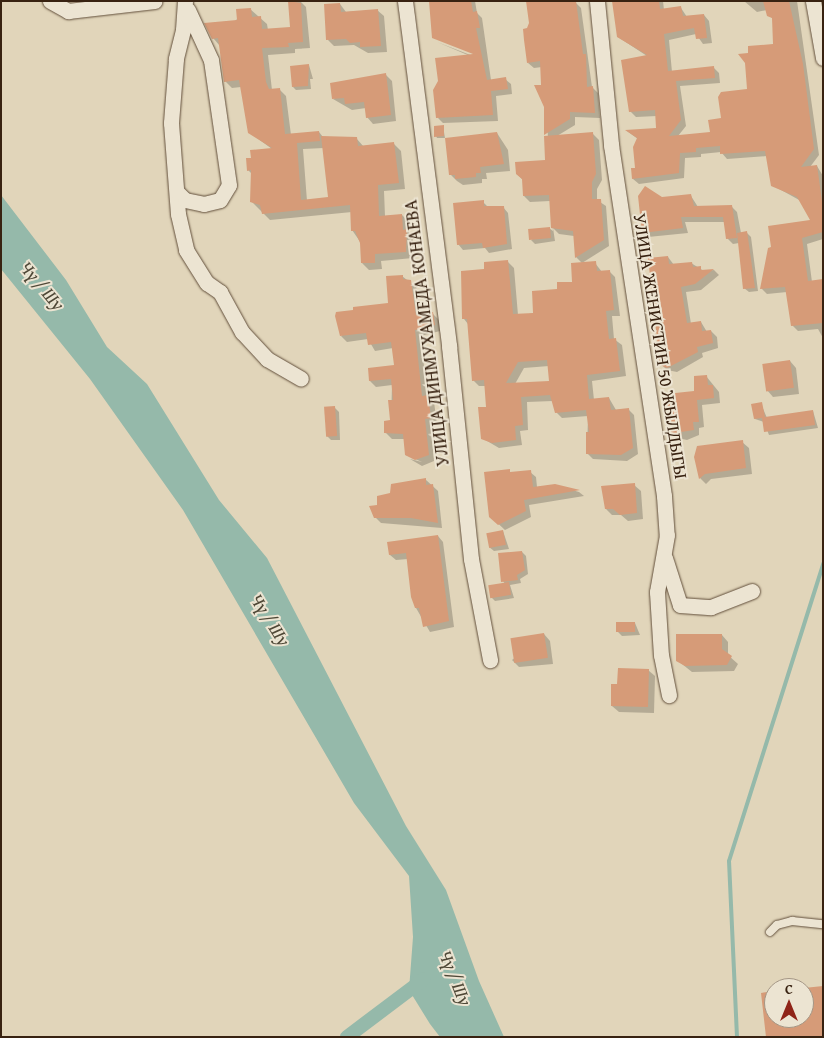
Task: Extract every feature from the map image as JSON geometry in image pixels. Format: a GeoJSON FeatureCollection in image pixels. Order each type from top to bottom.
{"type":"FeatureCollection","features":[{"type":"Feature","properties":{"kind":"street"},"geometry":{"type":"LineString","coordinates":[[50,1],[68,11],[154,1]]}},
{"type":"Feature","properties":{"kind":"street"},"geometry":{"type":"LineString","coordinates":[[177,192],[185,200],[204,204],[220,200],[229,185],[211,60],[190,20],[186,1]]}},
{"type":"Feature","properties":{"kind":"street"},"geometry":{"type":"LineString","coordinates":[[186,1],[184,30],[176,59],[172,123],[181,231],[195,267],[208,283],[220,292],[242,332],[267,358],[300,379]]}},
{"type":"Feature","properties":{"kind":"street","name":"УЛИЦА ДИНМУХАМЕДА КОНАЕВА"},"geometry":{"type":"LineString","coordinates":[[405,1],[449,346],[471,559],[490,660]]}},
{"type":"Feature","properties":{"kind":"street","name":"УЛИЦА ЖЕНИСТИН 50 ЖЫЛДЫГЫ"},"geometry":{"type":"LineString","coordinates":[[597,1],[611,145],[664,496],[665,558],[658,574],[658,592],[661,655],[669,695]]}},
{"type":"Feature","properties":{"kind":"street"},"geometry":{"type":"LineString","coordinates":[[813,1],[823,58]]}},
{"type":"Feature","properties":{"kind":"street"},"geometry":{"type":"LineString","coordinates":[[665,558],[680,604],[711,607],[752,590]]}},
{"type":"Feature","properties":{"kind":"lane"},"geometry":{"type":"LineString","coordinates":[[770,932],[778,925],[792,921],[823,924]]}},
{"type":"Feature","properties":{"kind":"water","name":"Чү / Шу"},"geometry":{"type":"Polygon","coordinates":[[[1,195],[66,280],[107,347],[147,384],[219,500],[267,558],[406,826],[446,890],[479,981],[504,1037],[440,1037],[409,990],[413,937],[409,876],[354,803],[183,510],[90,379],[1,269],[1,195]]]}},
{"type":"Feature","properties":{"kind":"building"},"geometry":{"type":"Polygon","coordinates":[[[288,1],[301,3],[303,42],[288,43],[289,47],[262,48],[266,82],[269,89],[280,88],[285,134],[319,131],[320,141],[297,143],[301,200],[328,197],[321,136],[357,137],[358,146],[394,142],[399,183],[378,185],[379,216],[402,214],[403,230],[407,229],[406,252],[375,254],[375,263],[361,263],[360,243],[355,231],[351,231],[350,205],[262,214],[260,205],[250,202],[251,170],[247,171],[246,158],[251,158],[250,150],[272,148],[248,133],[239,80],[224,82],[218,38],[212,39],[204,23],[237,20],[236,9],[251,8],[252,17],[261,16],[262,29],[290,27],[288,1]]]}},
{"type":"Feature","properties":{"kind":"building"},"geometry":{"type":"Polygon","coordinates":[[[429,1],[471,1],[473,12],[477,11],[480,28],[476,28],[487,80],[506,77],[508,89],[491,91],[493,115],[436,118],[433,90],[438,81],[435,58],[473,54],[432,38],[429,1]]]}},
{"type":"Feature","properties":{"kind":"building"},"geometry":{"type":"Polygon","coordinates":[[[526,1],[576,1],[583,54],[586,54],[587,87],[593,86],[595,113],[570,112],[570,119],[544,135],[544,107],[534,85],[541,85],[540,61],[527,63],[523,29],[527,28],[529,23],[526,1]]]}},
{"type":"Feature","properties":{"kind":"building"},"geometry":{"type":"Polygon","coordinates":[[[612,1],[659,1],[660,9],[681,6],[683,16],[704,14],[707,38],[696,39],[694,28],[664,34],[668,71],[714,66],[715,78],[676,81],[681,120],[669,136],[710,132],[708,120],[721,118],[718,97],[721,92],[747,89],[745,63],[738,54],[748,53],[748,46],[773,44],[772,18],[767,16],[763,1],[789,1],[803,64],[814,149],[801,167],[817,165],[823,209],[823,232],[802,238],[808,281],[823,279],[823,323],[791,326],[785,287],[760,289],[768,248],[771,247],[768,226],[810,220],[797,197],[771,186],[765,151],[720,154],[720,146],[696,148],[696,152],[680,153],[679,173],[632,179],[631,168],[635,168],[633,147],[637,138],[625,130],[656,128],[655,110],[629,112],[621,60],[647,55],[617,37],[612,1]]]}},
{"type":"Feature","properties":{"kind":"building"},"geometry":{"type":"Polygon","coordinates":[[[340,3],[341,12],[378,9],[381,46],[360,47],[360,42],[350,43],[346,39],[326,40],[324,4],[340,3]]]}},
{"type":"Feature","properties":{"kind":"building"},"geometry":{"type":"Polygon","coordinates":[[[309,64],[308,86],[292,87],[290,66],[309,64]]]}},
{"type":"Feature","properties":{"kind":"building"},"geometry":{"type":"Polygon","coordinates":[[[386,73],[391,115],[366,118],[364,102],[345,104],[344,98],[332,99],[330,83],[386,73]]]}},
{"type":"Feature","properties":{"kind":"building"},"geometry":{"type":"Polygon","coordinates":[[[444,125],[444,136],[434,137],[434,126],[444,125]]]}},
{"type":"Feature","properties":{"kind":"building"},"geometry":{"type":"Polygon","coordinates":[[[497,132],[504,164],[480,167],[481,173],[476,173],[476,177],[455,179],[455,175],[449,175],[445,138],[497,132]]]}},
{"type":"Feature","properties":{"kind":"building"},"geometry":{"type":"Polygon","coordinates":[[[593,132],[596,174],[592,182],[592,199],[601,199],[604,240],[575,258],[573,231],[551,228],[549,195],[523,196],[522,179],[516,174],[515,162],[545,160],[544,136],[593,132]]]}},
{"type":"Feature","properties":{"kind":"building"},"geometry":{"type":"Polygon","coordinates":[[[645,186],[662,197],[691,194],[694,206],[732,205],[737,238],[726,239],[723,217],[681,217],[683,228],[642,233],[638,196],[645,186]]]}},
{"type":"Feature","properties":{"kind":"building"},"geometry":{"type":"Polygon","coordinates":[[[484,200],[484,206],[504,206],[507,244],[483,248],[482,243],[457,245],[453,203],[484,200]]]}},
{"type":"Feature","properties":{"kind":"building"},"geometry":{"type":"Polygon","coordinates":[[[550,227],[551,238],[529,240],[528,229],[550,227]]]}},
{"type":"Feature","properties":{"kind":"building"},"geometry":{"type":"Polygon","coordinates":[[[747,231],[755,288],[743,289],[737,233],[747,231]]]}},
{"type":"Feature","properties":{"kind":"building"},"geometry":{"type":"Polygon","coordinates":[[[668,256],[669,264],[692,262],[693,267],[701,266],[701,270],[714,269],[695,284],[681,287],[687,323],[701,321],[702,331],[711,330],[713,343],[697,347],[698,352],[667,368],[660,365],[648,258],[668,256]]]}},
{"type":"Feature","properties":{"kind":"building"},"geometry":{"type":"Polygon","coordinates":[[[508,260],[513,314],[533,313],[532,291],[557,289],[557,282],[572,282],[571,263],[596,261],[597,271],[610,270],[614,310],[606,311],[609,339],[616,338],[620,371],[587,375],[589,399],[609,397],[611,410],[629,408],[633,448],[621,455],[586,454],[586,432],[589,432],[586,410],[555,413],[550,395],[521,397],[523,425],[515,426],[516,440],[492,443],[481,439],[478,407],[486,407],[484,380],[472,381],[467,319],[462,319],[461,271],[484,269],[484,262],[508,260]],[[547,360],[518,362],[506,383],[549,381],[547,360]]]}},
{"type":"Feature","properties":{"kind":"building"},"geometry":{"type":"Polygon","coordinates":[[[403,275],[403,279],[411,280],[416,315],[433,312],[435,325],[415,330],[422,396],[428,395],[431,418],[425,419],[429,455],[415,460],[405,455],[403,434],[384,433],[384,421],[390,420],[388,400],[393,400],[391,379],[369,381],[368,368],[394,365],[391,342],[368,345],[366,333],[340,336],[335,316],[336,312],[353,310],[353,307],[388,303],[386,276],[403,275]]]}},
{"type":"Feature","properties":{"kind":"building"},"geometry":{"type":"Polygon","coordinates":[[[790,360],[794,388],[766,392],[762,364],[790,360]]]}},
{"type":"Feature","properties":{"kind":"building"},"geometry":{"type":"Polygon","coordinates":[[[707,375],[708,385],[713,385],[714,398],[697,400],[699,422],[693,422],[694,430],[681,432],[682,435],[670,432],[666,394],[694,391],[694,376],[707,375]]]}},
{"type":"Feature","properties":{"kind":"building"},"geometry":{"type":"Polygon","coordinates":[[[762,402],[765,417],[813,410],[815,425],[764,432],[762,418],[754,419],[751,404],[762,402]]]}},
{"type":"Feature","properties":{"kind":"building"},"geometry":{"type":"Polygon","coordinates":[[[335,406],[337,436],[326,437],[324,407],[335,406]]]}},
{"type":"Feature","properties":{"kind":"building"},"geometry":{"type":"Polygon","coordinates":[[[743,440],[746,468],[705,474],[699,479],[694,457],[697,446],[743,440]]]}},
{"type":"Feature","properties":{"kind":"building"},"geometry":{"type":"Polygon","coordinates":[[[510,469],[510,472],[531,470],[533,487],[555,484],[580,490],[524,500],[526,511],[498,525],[489,517],[484,472],[510,469]]]}},
{"type":"Feature","properties":{"kind":"building"},"geometry":{"type":"Polygon","coordinates":[[[426,478],[426,485],[433,484],[438,523],[411,518],[374,518],[369,506],[377,505],[377,496],[390,493],[391,484],[426,478]]]}},
{"type":"Feature","properties":{"kind":"building"},"geometry":{"type":"Polygon","coordinates":[[[635,483],[637,513],[620,515],[613,509],[605,509],[601,486],[635,483]]]}},
{"type":"Feature","properties":{"kind":"building"},"geometry":{"type":"Polygon","coordinates":[[[503,530],[506,545],[489,548],[486,533],[503,530]]]}},
{"type":"Feature","properties":{"kind":"building"},"geometry":{"type":"Polygon","coordinates":[[[438,535],[449,621],[423,627],[419,608],[415,608],[411,597],[406,553],[389,555],[387,542],[438,535]]]}},
{"type":"Feature","properties":{"kind":"building"},"geometry":{"type":"Polygon","coordinates":[[[522,551],[525,570],[517,575],[518,580],[501,582],[498,553],[522,551]]]}},
{"type":"Feature","properties":{"kind":"building"},"geometry":{"type":"Polygon","coordinates":[[[509,582],[511,595],[490,598],[488,585],[509,582]]]}},
{"type":"Feature","properties":{"kind":"building"},"geometry":{"type":"Polygon","coordinates":[[[616,622],[635,622],[635,632],[616,632],[616,622]]]}},
{"type":"Feature","properties":{"kind":"building"},"geometry":{"type":"Polygon","coordinates":[[[544,633],[548,658],[514,663],[510,638],[544,633]]]}},
{"type":"Feature","properties":{"kind":"building"},"geometry":{"type":"Polygon","coordinates":[[[676,634],[722,634],[722,649],[732,656],[727,665],[685,666],[676,661],[676,634]]]}},
{"type":"Feature","properties":{"kind":"building"},"geometry":{"type":"Polygon","coordinates":[[[618,668],[649,669],[648,707],[611,706],[611,684],[617,684],[618,668]]]}},
{"type":"Feature","properties":{"kind":"building"},"geometry":{"type":"Polygon","coordinates":[[[823,986],[823,1037],[766,1037],[765,1028],[814,1028],[814,987],[823,986]]]}},
{"type":"Feature","properties":{"kind":"building"},"geometry":{"type":"Polygon","coordinates":[[[761,993],[764,993],[764,1019],[761,993]]]}},
{"type":"Feature","properties":{"kind":"waterway"},"geometry":{"type":"LineString","coordinates":[[737,1037],[729,861],[823,564]]}},
{"type":"Feature","properties":{"kind":"waterway"},"geometry":{"type":"LineString","coordinates":[[347,1037],[424,979]]}}]}
